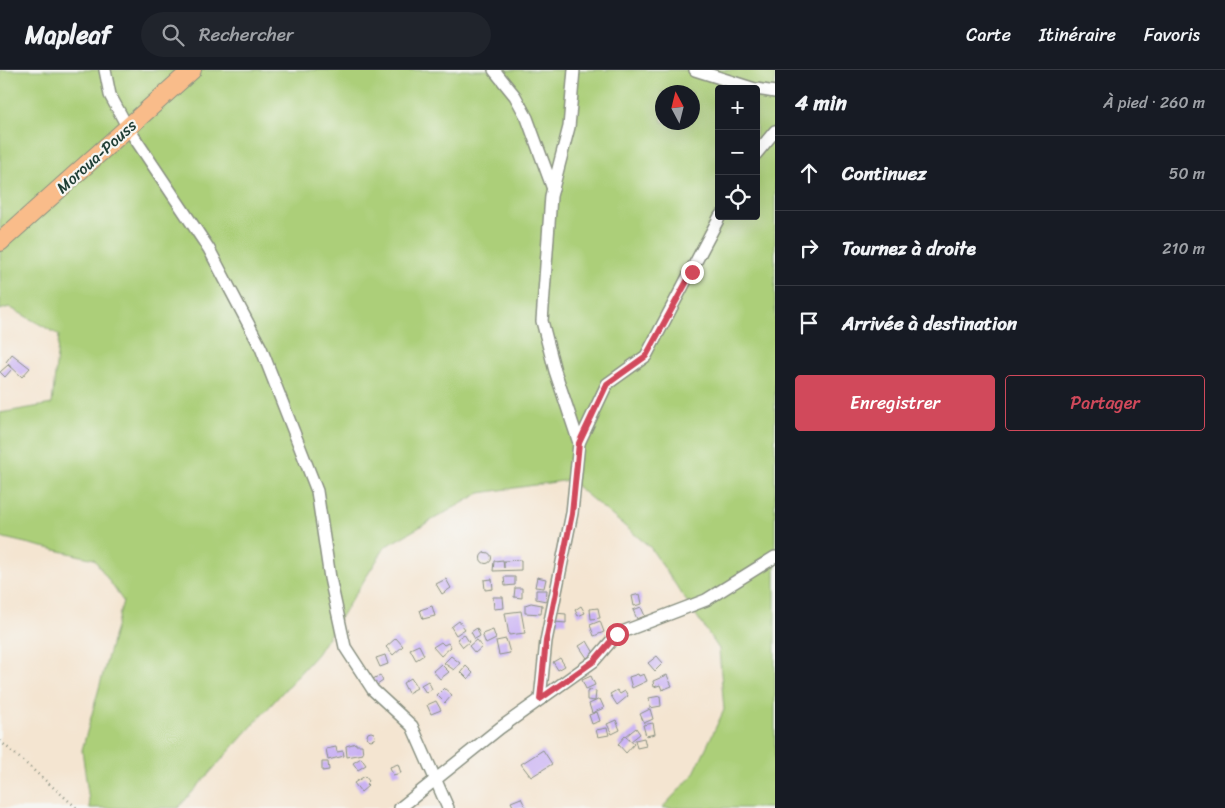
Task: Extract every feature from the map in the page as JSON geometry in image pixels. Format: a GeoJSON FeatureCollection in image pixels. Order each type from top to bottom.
{"type":"FeatureCollection","features":[{"type":"Feature","properties":{"kind":"main road","name":"Moroua-Pouss"},"geometry":{"type":"LineString","coordinates":[[0,242],[192,70]]}},
{"type":"Feature","properties":{"kind":"street"},"geometry":{"type":"LineString","coordinates":[[105,70],[110,95],[128,128],[209,250],[261,348],[317,491],[330,578],[345,647],[374,690],[412,726],[448,808]]}},
{"type":"Feature","properties":{"kind":"street"},"geometry":{"type":"LineString","coordinates":[[494,70],[515,96],[527,118],[553,189]]}},
{"type":"Feature","properties":{"kind":"street"},"geometry":{"type":"LineString","coordinates":[[574,70],[569,127],[553,189],[542,321],[555,370],[579,443]]}},
{"type":"Feature","properties":{"kind":"street"},"geometry":{"type":"LineString","coordinates":[[695,70],[743,85]]}},
{"type":"Feature","properties":{"kind":"street"},"geometry":{"type":"LineString","coordinates":[[760,90],[775,92]]}},
{"type":"Feature","properties":{"kind":"street"},"geometry":{"type":"LineString","coordinates":[[760,149],[775,131]]}},
{"type":"Feature","properties":{"kind":"street"},"geometry":{"type":"LineString","coordinates":[[540,699],[546,641],[572,514],[579,443],[607,384],[646,356],[718,220]]}},
{"type":"Feature","properties":{"kind":"street"},"geometry":{"type":"LineString","coordinates":[[400,808],[500,728],[594,661],[617,634],[706,600],[775,557]]}},
{"type":"Feature","properties":{"kind":"path"},"geometry":{"type":"LineString","coordinates":[[0,741],[77,808]]}},
{"type":"Feature","properties":{"kind":"green space"},"geometry":{"type":"Polygon","coordinates":[[[0,70],[775,70],[775,808],[662,808],[693,775],[724,710],[719,649],[650,547],[569,480],[480,493],[386,546],[317,654],[178,808],[90,808],[82,750],[123,601],[94,559],[0,537],[0,413],[52,404],[59,335],[9,307],[0,310],[0,70]]]}},
{"type":"Feature","properties":{"kind":"building"},"geometry":{"type":"Polygon","coordinates":[[[12,354],[30,368],[22,377],[6,362],[12,354]]]}},
{"type":"Feature","properties":{"kind":"building"},"geometry":{"type":"Polygon","coordinates":[[[8,365],[12,369],[5,377],[0,372],[8,365]]]}},
{"type":"Feature","properties":{"kind":"building"},"geometry":{"type":"Polygon","coordinates":[[[486,552],[492,558],[486,564],[480,558],[486,552]]]}},
{"type":"Feature","properties":{"kind":"building"},"geometry":{"type":"Polygon","coordinates":[[[503,560],[504,568],[504,561],[521,560],[521,570],[493,571],[494,561],[503,560]]]}},
{"type":"Feature","properties":{"kind":"building"},"geometry":{"type":"Polygon","coordinates":[[[504,577],[515,577],[515,585],[505,586],[504,577]]]}},
{"type":"Feature","properties":{"kind":"building"},"geometry":{"type":"Polygon","coordinates":[[[537,577],[546,579],[544,588],[535,587],[537,577]]]}},
{"type":"Feature","properties":{"kind":"building"},"geometry":{"type":"Polygon","coordinates":[[[446,579],[451,588],[442,594],[436,584],[446,579]]]}},
{"type":"Feature","properties":{"kind":"building"},"geometry":{"type":"Polygon","coordinates":[[[492,579],[493,589],[485,590],[484,580],[492,579]]]}},
{"type":"Feature","properties":{"kind":"building"},"geometry":{"type":"Polygon","coordinates":[[[515,588],[522,588],[522,598],[514,597],[515,588]]]}},
{"type":"Feature","properties":{"kind":"building"},"geometry":{"type":"Polygon","coordinates":[[[536,590],[547,590],[546,601],[536,599],[536,590]]]}},
{"type":"Feature","properties":{"kind":"building"},"geometry":{"type":"Polygon","coordinates":[[[640,594],[642,604],[634,606],[632,596],[640,594]]]}},
{"type":"Feature","properties":{"kind":"building"},"geometry":{"type":"Polygon","coordinates":[[[493,597],[503,597],[504,608],[494,609],[493,597]]]}},
{"type":"Feature","properties":{"kind":"building"},"geometry":{"type":"Polygon","coordinates":[[[531,603],[542,605],[541,614],[525,613],[525,605],[531,603]]]}},
{"type":"Feature","properties":{"kind":"building"},"geometry":{"type":"Polygon","coordinates":[[[432,606],[435,616],[423,619],[420,610],[432,606]]]}},
{"type":"Feature","properties":{"kind":"building"},"geometry":{"type":"Polygon","coordinates":[[[581,606],[585,613],[578,616],[575,610],[581,606]]]}},
{"type":"Feature","properties":{"kind":"building"},"geometry":{"type":"Polygon","coordinates":[[[641,607],[645,616],[637,619],[633,610],[641,607]]]}},
{"type":"Feature","properties":{"kind":"building"},"geometry":{"type":"Polygon","coordinates":[[[598,608],[600,618],[591,619],[590,609],[598,608]]]}},
{"type":"Feature","properties":{"kind":"building"},"geometry":{"type":"Polygon","coordinates":[[[521,611],[525,633],[509,635],[505,613],[521,611]]]}},
{"type":"Feature","properties":{"kind":"building"},"geometry":{"type":"Polygon","coordinates":[[[555,613],[566,614],[566,623],[554,622],[555,613]]]}},
{"type":"Feature","properties":{"kind":"building"},"geometry":{"type":"Polygon","coordinates":[[[459,621],[465,629],[456,635],[451,627],[459,621]]]}},
{"type":"Feature","properties":{"kind":"building"},"geometry":{"type":"Polygon","coordinates":[[[600,621],[604,632],[594,636],[590,625],[600,621]]]}},
{"type":"Feature","properties":{"kind":"building"},"geometry":{"type":"Polygon","coordinates":[[[477,628],[480,636],[475,639],[471,632],[477,628]]]}},
{"type":"Feature","properties":{"kind":"building"},"geometry":{"type":"Polygon","coordinates":[[[493,630],[496,639],[486,644],[482,634],[493,630]]]}},
{"type":"Feature","properties":{"kind":"building"},"geometry":{"type":"Polygon","coordinates":[[[464,634],[469,642],[463,647],[457,639],[464,634]]]}},
{"type":"Feature","properties":{"kind":"building"},"geometry":{"type":"Polygon","coordinates":[[[396,638],[403,646],[393,655],[386,647],[396,638]]]}},
{"type":"Feature","properties":{"kind":"building"},"geometry":{"type":"Polygon","coordinates":[[[506,639],[510,653],[499,655],[496,641],[506,639]]]}},
{"type":"Feature","properties":{"kind":"building"},"geometry":{"type":"Polygon","coordinates":[[[476,640],[482,647],[475,653],[469,646],[476,640]]]}},
{"type":"Feature","properties":{"kind":"building"},"geometry":{"type":"Polygon","coordinates":[[[587,641],[594,653],[587,658],[579,646],[587,641]]]}},
{"type":"Feature","properties":{"kind":"building"},"geometry":{"type":"Polygon","coordinates":[[[441,642],[444,645],[448,643],[451,647],[441,656],[433,647],[441,642]]]}},
{"type":"Feature","properties":{"kind":"building"},"geometry":{"type":"Polygon","coordinates":[[[419,645],[424,655],[416,660],[410,649],[419,645]]]}},
{"type":"Feature","properties":{"kind":"building"},"geometry":{"type":"Polygon","coordinates":[[[385,655],[388,664],[380,667],[376,658],[385,655]]]}},
{"type":"Feature","properties":{"kind":"building"},"geometry":{"type":"Polygon","coordinates":[[[451,656],[460,663],[454,670],[444,663],[451,656]]]}},
{"type":"Feature","properties":{"kind":"building"},"geometry":{"type":"Polygon","coordinates":[[[657,656],[663,663],[655,671],[648,663],[657,656]]]}},
{"type":"Feature","properties":{"kind":"building"},"geometry":{"type":"Polygon","coordinates":[[[560,658],[565,666],[558,670],[553,662],[560,658]]]}},
{"type":"Feature","properties":{"kind":"building"},"geometry":{"type":"Polygon","coordinates":[[[441,664],[449,672],[440,679],[433,671],[441,664]]]}},
{"type":"Feature","properties":{"kind":"building"},"geometry":{"type":"Polygon","coordinates":[[[466,666],[473,673],[468,679],[461,672],[466,666]]]}},
{"type":"Feature","properties":{"kind":"building"},"geometry":{"type":"Polygon","coordinates":[[[638,674],[639,676],[644,674],[647,681],[632,688],[629,677],[638,674]]]}},
{"type":"Feature","properties":{"kind":"building"},"geometry":{"type":"Polygon","coordinates":[[[380,675],[383,681],[377,685],[373,679],[380,675]]]}},
{"type":"Feature","properties":{"kind":"building"},"geometry":{"type":"Polygon","coordinates":[[[667,675],[672,686],[662,690],[660,685],[654,687],[653,681],[667,675]]]}},
{"type":"Feature","properties":{"kind":"building"},"geometry":{"type":"Polygon","coordinates":[[[591,676],[595,685],[586,689],[582,680],[591,676]]]}},
{"type":"Feature","properties":{"kind":"building"},"geometry":{"type":"Polygon","coordinates":[[[411,678],[417,688],[408,693],[403,683],[411,678]]]}},
{"type":"Feature","properties":{"kind":"building"},"geometry":{"type":"Polygon","coordinates":[[[428,681],[432,689],[426,693],[421,685],[428,681]]]}},
{"type":"Feature","properties":{"kind":"building"},"geometry":{"type":"Polygon","coordinates":[[[444,688],[452,695],[445,703],[437,695],[444,688]]]}},
{"type":"Feature","properties":{"kind":"building"},"geometry":{"type":"Polygon","coordinates":[[[590,690],[596,691],[595,701],[587,700],[587,692],[590,690]]]}},
{"type":"Feature","properties":{"kind":"building"},"geometry":{"type":"Polygon","coordinates":[[[617,690],[620,694],[625,691],[628,696],[617,705],[610,694],[617,690]]]}},
{"type":"Feature","properties":{"kind":"building"},"geometry":{"type":"Polygon","coordinates":[[[660,696],[661,706],[650,708],[649,698],[660,696]]]}},
{"type":"Feature","properties":{"kind":"building"},"geometry":{"type":"Polygon","coordinates":[[[600,699],[604,708],[592,713],[589,704],[600,699]]]}},
{"type":"Feature","properties":{"kind":"building"},"geometry":{"type":"Polygon","coordinates":[[[436,701],[441,710],[431,714],[427,705],[436,701]]]}},
{"type":"Feature","properties":{"kind":"building"},"geometry":{"type":"Polygon","coordinates":[[[650,709],[653,719],[644,723],[640,714],[650,709]]]}},
{"type":"Feature","properties":{"kind":"building"},"geometry":{"type":"Polygon","coordinates":[[[597,712],[600,721],[592,724],[589,715],[597,712]]]}},
{"type":"Feature","properties":{"kind":"building"},"geometry":{"type":"Polygon","coordinates":[[[616,720],[620,730],[612,734],[607,724],[616,720]]]}},
{"type":"Feature","properties":{"kind":"building"},"geometry":{"type":"Polygon","coordinates":[[[653,723],[655,734],[646,736],[643,725],[653,723]]]}},
{"type":"Feature","properties":{"kind":"building"},"geometry":{"type":"Polygon","coordinates":[[[607,728],[609,735],[598,737],[596,730],[607,728]]]}},
{"type":"Feature","properties":{"kind":"building"},"geometry":{"type":"Polygon","coordinates":[[[636,728],[640,734],[631,741],[626,736],[636,728]]]}},
{"type":"Feature","properties":{"kind":"building"},"geometry":{"type":"Polygon","coordinates":[[[371,732],[375,736],[371,740],[367,736],[371,732]]]}},
{"type":"Feature","properties":{"kind":"building"},"geometry":{"type":"Polygon","coordinates":[[[625,736],[634,744],[626,753],[618,744],[625,736]]]}},
{"type":"Feature","properties":{"kind":"building"},"geometry":{"type":"Polygon","coordinates":[[[644,738],[646,746],[637,748],[635,740],[644,738]]]}},
{"type":"Feature","properties":{"kind":"building"},"geometry":{"type":"Polygon","coordinates":[[[356,743],[356,745],[362,745],[363,754],[347,757],[346,746],[356,743]]]}},
{"type":"Feature","properties":{"kind":"building"},"geometry":{"type":"Polygon","coordinates":[[[336,747],[337,752],[343,751],[344,756],[328,760],[326,749],[336,747]]]}},
{"type":"Feature","properties":{"kind":"building"},"geometry":{"type":"Polygon","coordinates":[[[543,750],[552,764],[531,777],[521,764],[543,750]]]}},
{"type":"Feature","properties":{"kind":"building"},"geometry":{"type":"Polygon","coordinates":[[[361,758],[366,765],[358,770],[353,763],[361,758]]]}},
{"type":"Feature","properties":{"kind":"building"},"geometry":{"type":"Polygon","coordinates":[[[322,762],[328,762],[329,770],[322,771],[322,762]]]}},
{"type":"Feature","properties":{"kind":"building"},"geometry":{"type":"Polygon","coordinates":[[[398,764],[401,773],[393,775],[390,767],[398,764]]]}},
{"type":"Feature","properties":{"kind":"building"},"geometry":{"type":"Polygon","coordinates":[[[365,776],[369,781],[366,784],[368,786],[361,792],[354,783],[365,776]]]}},
{"type":"Feature","properties":{"kind":"building"},"geometry":{"type":"Polygon","coordinates":[[[521,798],[526,808],[514,808],[511,802],[521,798]]]}},
{"type":"Feature","properties":{"kind":"route"},"geometry":{"type":"LineString","coordinates":[[617,634],[594,661],[540,699],[546,641],[572,514],[579,443],[607,384],[646,356],[692,272]]}}]}
